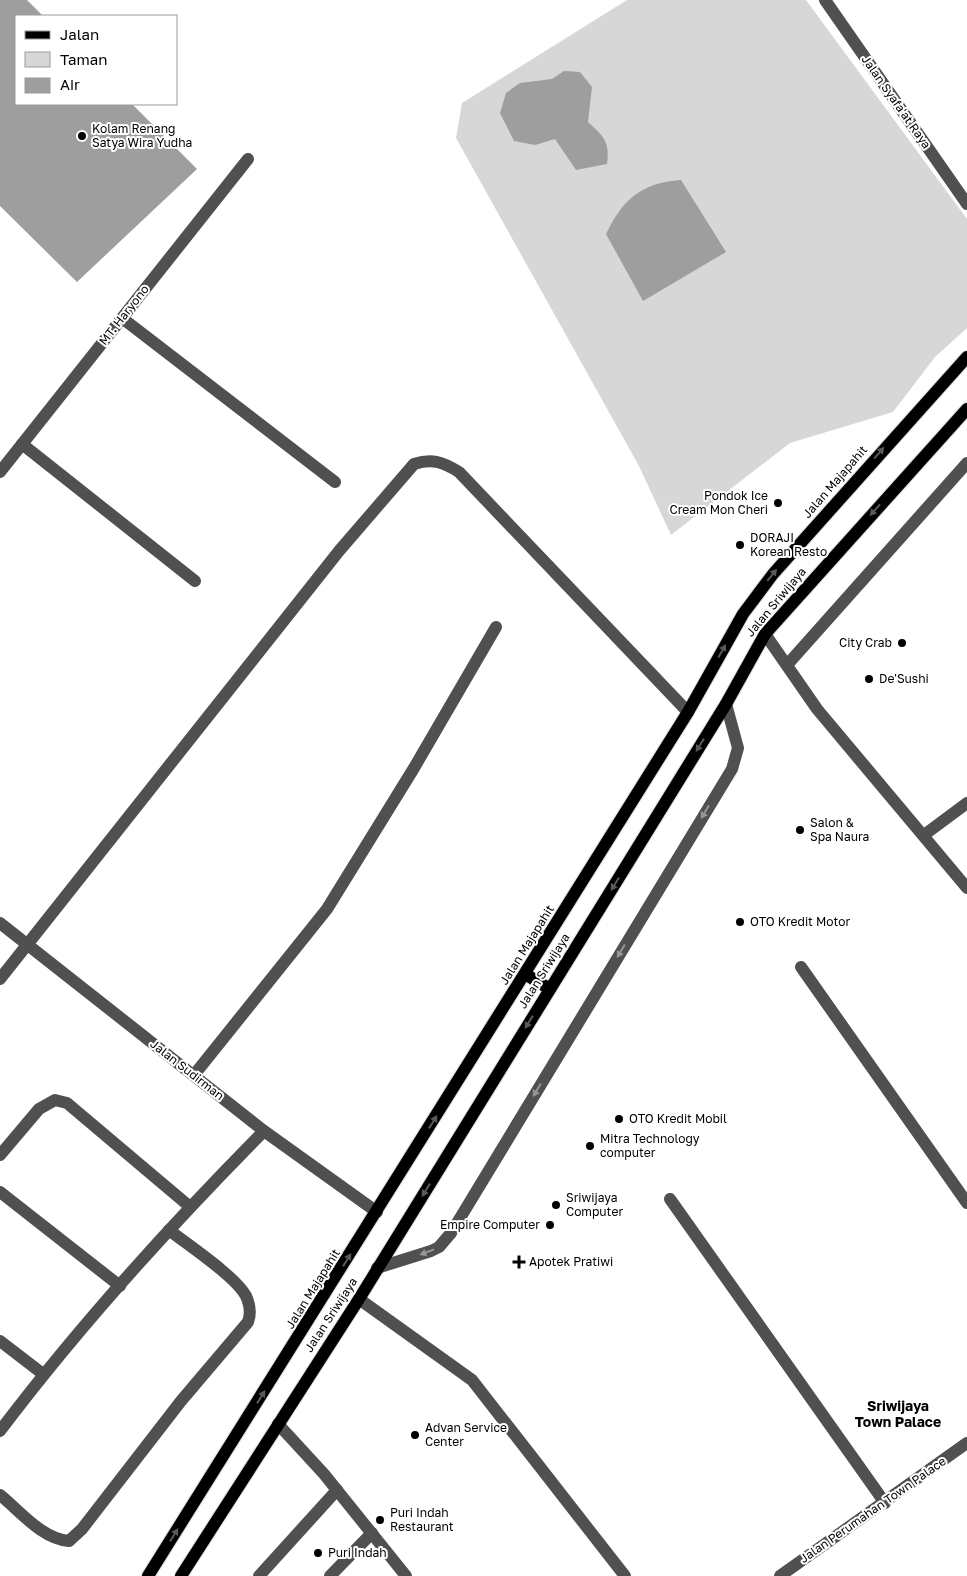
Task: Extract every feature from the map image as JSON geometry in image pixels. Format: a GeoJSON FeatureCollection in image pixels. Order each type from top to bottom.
{"type":"FeatureCollection","features":[{"type":"Feature","properties":{"kind":"main road","name":"Jalan Majapahit"},"geometry":{"type":"LineString","coordinates":[[148,1576],[688,712],[743,614],[773,574],[967,357]]}},
{"type":"Feature","properties":{"kind":"main road","name":"Jalan Sriwijaya"},"geometry":{"type":"LineString","coordinates":[[181,1576],[359,1299],[726,704],[765,634],[967,409]]}},
{"type":"Feature","properties":{"kind":"main road"},"geometry":{"type":"LineString","coordinates":[[525,974],[550,989]]}},
{"type":"Feature","properties":{"kind":"street","name":"Jalan Syafa'at Raya"},"geometry":{"type":"LineString","coordinates":[[825,0],[967,204]]}},
{"type":"Feature","properties":{"kind":"street","name":"MT. Haryono"},"geometry":{"type":"LineString","coordinates":[[0,472],[248,159]]}},
{"type":"Feature","properties":{"kind":"street"},"geometry":{"type":"LineString","coordinates":[[122,318],[335,482]]}},
{"type":"Feature","properties":{"kind":"street"},"geometry":{"type":"LineString","coordinates":[[22,444],[196,581]]}},
{"type":"Feature","properties":{"kind":"street"},"geometry":{"type":"LineString","coordinates":[[0,979],[339,551],[414,464],[426,460],[436,460],[459,472],[688,712]]}},
{"type":"Feature","properties":{"kind":"street"},"geometry":{"type":"LineString","coordinates":[[787,665],[967,463]]}},
{"type":"Feature","properties":{"kind":"street"},"geometry":{"type":"LineString","coordinates":[[194,1075],[328,909],[496,627]]}},
{"type":"Feature","properties":{"kind":"street"},"geometry":{"type":"LineString","coordinates":[[765,634],[817,710],[967,888]]}},
{"type":"Feature","properties":{"kind":"street"},"geometry":{"type":"LineString","coordinates":[[377,1268],[431,1251],[439,1247],[451,1233],[732,769],[738,748],[726,704]]}},
{"type":"Feature","properties":{"kind":"street"},"geometry":{"type":"LineString","coordinates":[[924,835],[967,803]]}},
{"type":"Feature","properties":{"kind":"street","name":"Jalan Sudirman"},"geometry":{"type":"LineString","coordinates":[[0,923],[264,1131],[377,1212]]}},
{"type":"Feature","properties":{"kind":"street"},"geometry":{"type":"LineString","coordinates":[[801,967],[967,1204]]}},
{"type":"Feature","properties":{"kind":"street"},"geometry":{"type":"LineString","coordinates":[[0,1155],[39,1108],[55,1100],[67,1103],[189,1206]]}},
{"type":"Feature","properties":{"kind":"street"},"geometry":{"type":"LineString","coordinates":[[0,1431],[43,1374],[189,1206],[264,1131]]}},
{"type":"Feature","properties":{"kind":"street"},"geometry":{"type":"LineString","coordinates":[[0,1192],[120,1286]]}},
{"type":"Feature","properties":{"kind":"street"},"geometry":{"type":"LineString","coordinates":[[670,1199],[885,1503]]}},
{"type":"Feature","properties":{"kind":"street"},"geometry":{"type":"LineString","coordinates":[[0,1495],[45,1533],[58,1540],[69,1540],[82,1529],[181,1401],[248,1322],[250,1315],[248,1302],[236,1284],[170,1230]]}},
{"type":"Feature","properties":{"kind":"street"},"geometry":{"type":"LineString","coordinates":[[359,1299],[472,1380],[625,1576]]}},
{"type":"Feature","properties":{"kind":"street"},"geometry":{"type":"LineString","coordinates":[[0,1341],[43,1374]]}},
{"type":"Feature","properties":{"kind":"street"},"geometry":{"type":"LineString","coordinates":[[278,1424],[337,1490],[406,1576]]}},
{"type":"Feature","properties":{"kind":"street","name":"Jalan Perumahan Town Palace"},"geometry":{"type":"LineString","coordinates":[[780,1576],[967,1443]]}},
{"type":"Feature","properties":{"kind":"street"},"geometry":{"type":"LineString","coordinates":[[259,1576],[337,1490]]}},
{"type":"Feature","properties":{"kind":"street"},"geometry":{"type":"LineString","coordinates":[[330,1576],[372,1533]]}},
{"type":"Feature","properties":{"kind":"green space"},"geometry":{"type":"Polygon","coordinates":[[[627,0],[806,0],[967,219],[967,328],[935,357],[893,412],[790,443],[671,535],[639,466],[456,138],[462,103],[627,0]]]}},
{"type":"Feature","properties":{"kind":"water","name":"Kolam Renang Satya Wira Yudha"},"geometry":{"type":"Polygon","coordinates":[[[0,0],[27,0],[42,15],[15,15],[15,105],[133,105],[197,169],[77,282],[0,206],[0,0]]]}},
{"type":"Feature","properties":{"kind":"water"},"geometry":{"type":"Polygon","coordinates":[[[564,71],[580,72],[592,87],[588,122],[605,140],[608,150],[607,164],[576,170],[555,139],[535,145],[514,141],[500,113],[506,93],[520,83],[552,79],[564,71]]]}},
{"type":"Feature","properties":{"kind":"water"},"geometry":{"type":"Polygon","coordinates":[[[681,180],[726,252],[643,301],[606,234],[619,211],[635,195],[655,185],[681,180]]]}},
{"type":"Feature","properties":{"kind":"place","name":"Kolam Renang Satya Wira Yudha"},"geometry":{"type":"Point","coordinates":[82,136]}},
{"type":"Feature","properties":{"kind":"place","name":"Pondok Ice Cream Mon Cheri"},"geometry":{"type":"Point","coordinates":[778,503]}},
{"type":"Feature","properties":{"kind":"place","name":"DORAJI Korean Resto"},"geometry":{"type":"Point","coordinates":[740,545]}},
{"type":"Feature","properties":{"kind":"place","name":"City Crab"},"geometry":{"type":"Point","coordinates":[902,643]}},
{"type":"Feature","properties":{"kind":"place","name":"De'Sushi"},"geometry":{"type":"Point","coordinates":[869,679]}},
{"type":"Feature","properties":{"kind":"place","name":"Salon & Spa Naura"},"geometry":{"type":"Point","coordinates":[800,830]}},
{"type":"Feature","properties":{"kind":"place","name":"OTO Kredit Motor"},"geometry":{"type":"Point","coordinates":[740,922]}},
{"type":"Feature","properties":{"kind":"place","name":"OTO Kredit Mobil"},"geometry":{"type":"Point","coordinates":[619,1119]}},
{"type":"Feature","properties":{"kind":"place","name":"Mitra Technology computer"},"geometry":{"type":"Point","coordinates":[590,1146]}},
{"type":"Feature","properties":{"kind":"place","name":"Sriwijaya Computer"},"geometry":{"type":"Point","coordinates":[556,1205]}},
{"type":"Feature","properties":{"kind":"place","name":"Empire Computer"},"geometry":{"type":"Point","coordinates":[550,1225]}},
{"type":"Feature","properties":{"kind":"place","name":"Apotek Pratiwi"},"geometry":{"type":"Point","coordinates":[519,1262]}},
{"type":"Feature","properties":{"kind":"place","name":"Advan Service Center"},"geometry":{"type":"Point","coordinates":[415,1435]}},
{"type":"Feature","properties":{"kind":"place","name":"Puri Indah Restaurant"},"geometry":{"type":"Point","coordinates":[380,1520]}},
{"type":"Feature","properties":{"kind":"place","name":"Puri Indah"},"geometry":{"type":"Point","coordinates":[318,1553]}},
{"type":"Feature","properties":{"kind":"district","name":"Sriwijaya Town Palace"},"geometry":{"type":"Point","coordinates":[898,1414]}}]}
